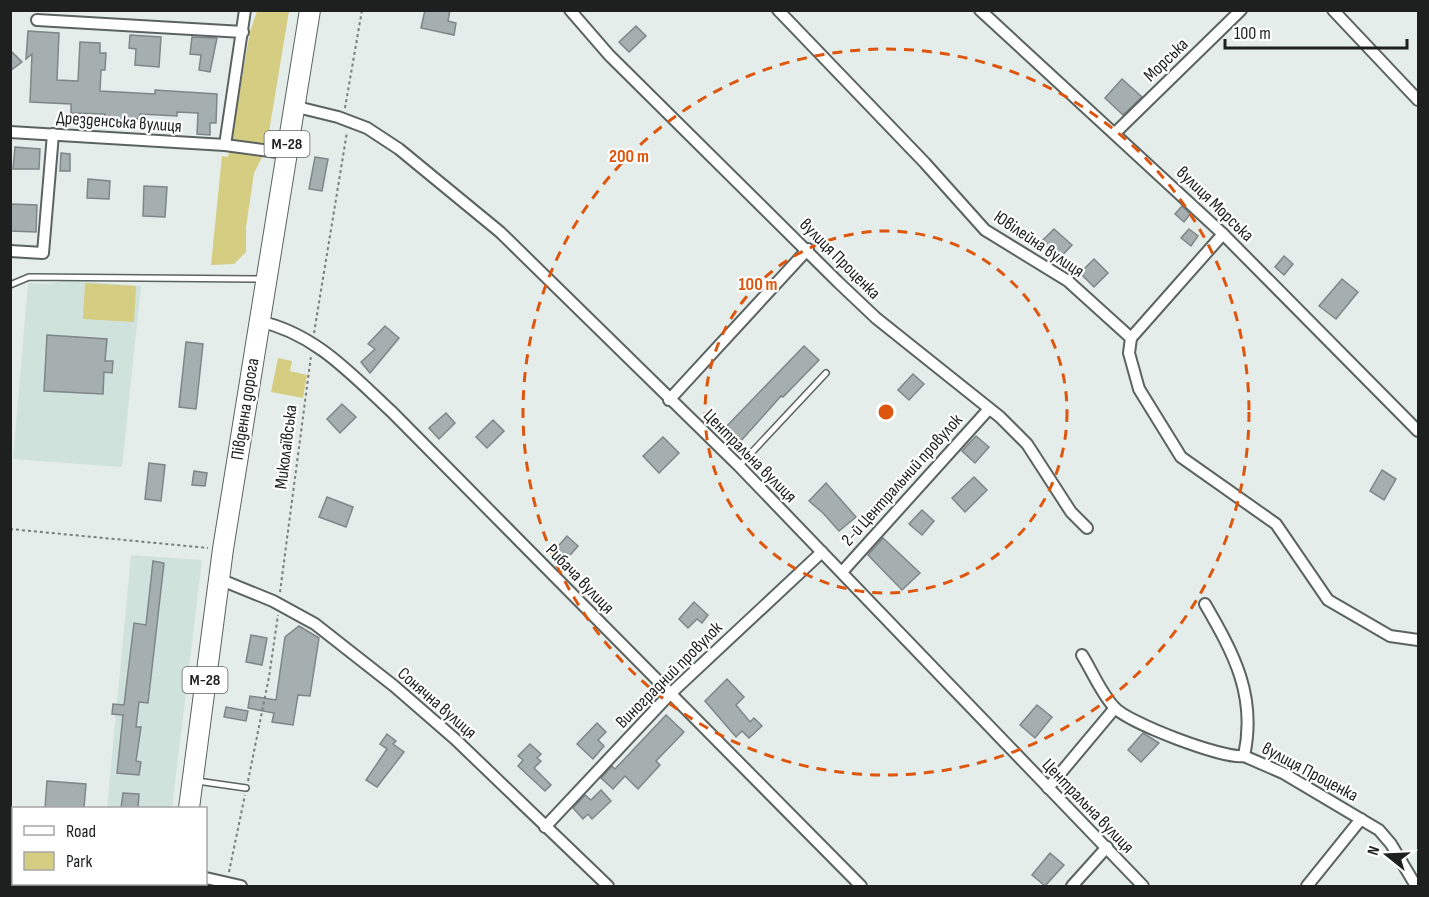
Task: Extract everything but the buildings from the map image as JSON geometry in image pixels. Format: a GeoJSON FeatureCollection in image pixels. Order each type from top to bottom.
{"type":"FeatureCollection","features":[{"type":"Feature","properties":{"kind":"highway","name":"Південна дорога"},"geometry":{"type":"LineString","coordinates":[[189,807],[223,549],[308,15]]}},
{"type":"Feature","properties":{"kind":"street"},"geometry":{"type":"LineString","coordinates":[[225,145],[245,10]]}},
{"type":"Feature","properties":{"kind":"street","name":"вулиця Проценка"},"geometry":{"type":"LineString","coordinates":[[570,10],[609,55],[876,318],[988,410],[1000,417],[1026,444],[1071,512],[1087,528]]}},
{"type":"Feature","properties":{"kind":"street","name":"Ювілейна вулиця"},"geometry":{"type":"LineString","coordinates":[[778,10],[925,163],[985,230],[1068,281],[1131,338]]}},
{"type":"Feature","properties":{"kind":"street","name":"вулиця Морська"},"geometry":{"type":"LineString","coordinates":[[980,10],[1223,234],[1419,431]]}},
{"type":"Feature","properties":{"kind":"street","name":"Морська"},"geometry":{"type":"LineString","coordinates":[[1115,133],[1241,10]]}},
{"type":"Feature","properties":{"kind":"street"},"geometry":{"type":"LineString","coordinates":[[1333,10],[1419,100]]}},
{"type":"Feature","properties":{"kind":"street"},"geometry":{"type":"LineString","coordinates":[[37,20],[243,32]]}},
{"type":"Feature","properties":{"kind":"street","name":"Центральна вулиця"},"geometry":{"type":"LineString","coordinates":[[293,106],[367,128],[399,149],[500,232],[669,400],[739,466],[1143,886]]}},
{"type":"Feature","properties":{"kind":"street","name":"Дрезденська вулиця"},"geometry":{"type":"LineString","coordinates":[[10,132],[225,145],[285,153]]}},
{"type":"Feature","properties":{"kind":"street"},"geometry":{"type":"LineString","coordinates":[[10,251],[44,253],[52,134]]}},
{"type":"Feature","properties":{"kind":"street"},"geometry":{"type":"LineString","coordinates":[[1223,234],[1131,338],[1129,353],[1139,389],[1181,457],[1276,524],[1328,600],[1390,636],[1419,640]]}},
{"type":"Feature","properties":{"kind":"street"},"geometry":{"type":"LineString","coordinates":[[669,400],[808,249]]}},
{"type":"Feature","properties":{"kind":"street","name":"Рибача вулиця"},"geometry":{"type":"LineString","coordinates":[[258,321],[279,325],[313,342],[392,412],[669,695],[861,886]]}},
{"type":"Feature","properties":{"kind":"street","name":"2-й Центральний провулок"},"geometry":{"type":"LineString","coordinates":[[842,572],[988,410]]}},
{"type":"Feature","properties":{"kind":"street","name":"Виноградний провулок"},"geometry":{"type":"LineString","coordinates":[[545,827],[669,695],[822,552]]}},
{"type":"Feature","properties":{"kind":"street","name":"Сонячна вулиця"},"geometry":{"type":"LineString","coordinates":[[219,579],[279,604],[315,624],[394,686],[455,739],[608,886]]}},
{"type":"Feature","properties":{"kind":"street","name":"вулиця Проценка"},"geometry":{"type":"LineString","coordinates":[[1205,604],[1233,653],[1246,692],[1248,727],[1244,756],[1283,773],[1379,830],[1391,844],[1416,886]]}},
{"type":"Feature","properties":{"kind":"street"},"geometry":{"type":"LineString","coordinates":[[1082,655],[1115,708],[1197,747],[1218,754],[1244,756]]}},
{"type":"Feature","properties":{"kind":"street"},"geometry":{"type":"LineString","coordinates":[[1048,788],[1115,708]]}},
{"type":"Feature","properties":{"kind":"street"},"geometry":{"type":"LineString","coordinates":[[1307,886],[1361,819]]}},
{"type":"Feature","properties":{"kind":"street"},"geometry":{"type":"LineString","coordinates":[[1072,886],[1107,847]]}},
{"type":"Feature","properties":{"kind":"street"},"geometry":{"type":"LineString","coordinates":[[207,878],[241,886]]}},
{"type":"Feature","properties":{"kind":"lane"},"geometry":{"type":"LineString","coordinates":[[10,285],[28,277],[265,279]]}},
{"type":"Feature","properties":{"kind":"lane"},"geometry":{"type":"LineString","coordinates":[[739,466],[826,373]]}},
{"type":"Feature","properties":{"kind":"lane"},"geometry":{"type":"LineString","coordinates":[[193,780],[246,788]]}},
{"type":"Feature","properties":{"kind":"path","name":"Миколаївська"},"geometry":{"type":"LineString","coordinates":[[228,882],[269,676],[318,296],[348,138],[344,101],[362,10]]}},
{"type":"Feature","properties":{"kind":"path"},"geometry":{"type":"LineString","coordinates":[[10,529],[223,549]]}},
{"type":"Feature","properties":{"kind":"shaded area"},"geometry":{"type":"Polygon","coordinates":[[[64,280],[141,286],[122,467],[13,459],[28,283],[48,284],[64,280]]]}},
{"type":"Feature","properties":{"kind":"shaded area"},"geometry":{"type":"Polygon","coordinates":[[[131,555],[202,560],[172,807],[107,807],[131,555]]]}},
{"type":"Feature","properties":{"kind":"green space"},"geometry":{"type":"Polygon","coordinates":[[[257,11],[289,11],[266,150],[254,173],[246,227],[246,252],[234,264],[211,265],[222,156],[228,157],[250,32],[257,11]]]}},
{"type":"Feature","properties":{"kind":"green space"},"geometry":{"type":"Polygon","coordinates":[[[85,283],[136,286],[134,322],[83,319],[85,283]]]}},
{"type":"Feature","properties":{"kind":"green space"},"geometry":{"type":"Polygon","coordinates":[[[278,358],[292,361],[290,371],[307,375],[303,398],[271,392],[278,358]]]}}]}
